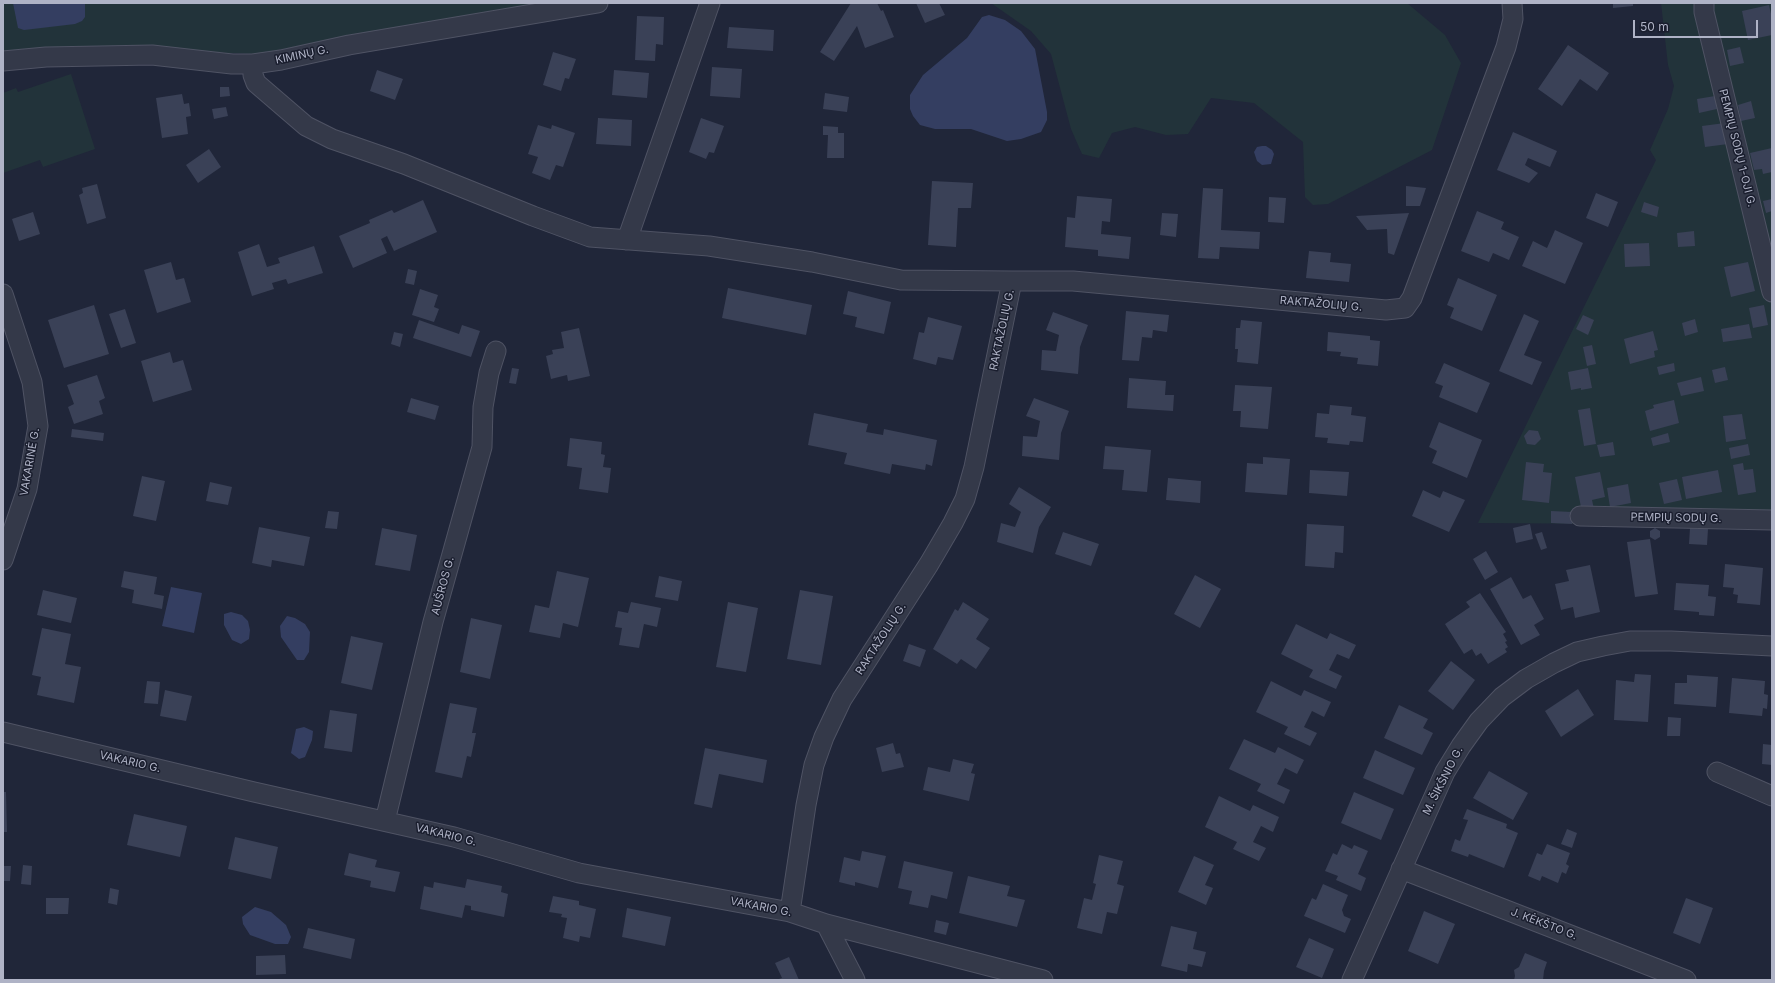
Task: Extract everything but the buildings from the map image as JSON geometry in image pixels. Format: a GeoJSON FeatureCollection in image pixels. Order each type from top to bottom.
{"type":"FeatureCollection","features":[{"type":"Feature","properties":{"kind":"street","name":"KIMINŲ G."},"geometry":{"type":"LineString","coordinates":[[3,61],[46,57],[152,55],[232,64],[253,64],[281,60],[349,45],[598,3]]}},
{"type":"Feature","properties":{"kind":"street"},"geometry":{"type":"LineString","coordinates":[[627,240],[710,3]]}},
{"type":"Feature","properties":{"kind":"street","name":"RAKTAŽOLIŲ G."},"geometry":{"type":"LineString","coordinates":[[790,912],[806,805],[814,765],[824,737],[842,699],[929,564],[965,499],[974,466],[1012,281],[1073,281],[1386,310],[1406,308],[1412,298],[1506,47],[1514,19],[1512,3]]}},
{"type":"Feature","properties":{"kind":"street","name":"PEMPIŲ SODŲ 1-OJI G."},"geometry":{"type":"LineString","coordinates":[[1704,3],[1704,12],[1772,292]]}},
{"type":"Feature","properties":{"kind":"street"},"geometry":{"type":"LineString","coordinates":[[253,64],[253,74],[256,83],[268,95],[306,126],[332,139],[404,164],[532,216],[583,234],[627,240],[709,246],[812,262],[901,280],[1012,281]]}},
{"type":"Feature","properties":{"kind":"street","name":"VAKARINĖ G."},"geometry":{"type":"LineString","coordinates":[[3,294],[32,382],[38,426],[27,489],[3,560]]}},
{"type":"Feature","properties":{"kind":"street","name":"AUŠROS G."},"geometry":{"type":"LineString","coordinates":[[385,821],[434,622],[482,447],[483,407],[489,373],[496,351]]}},
{"type":"Feature","properties":{"kind":"street","name":"PEMPIŲ SODŲ G."},"geometry":{"type":"LineString","coordinates":[[1580,516],[1772,520]]}},
{"type":"Feature","properties":{"kind":"street","name":"M. ŠIKŠNIO G."},"geometry":{"type":"LineString","coordinates":[[1352,980],[1446,772],[1461,746],[1479,721],[1526,679],[1577,652],[1630,641],[1671,641],[1772,646]]}},
{"type":"Feature","properties":{"kind":"street","name":"VAKARIO G."},"geometry":{"type":"LineString","coordinates":[[3,732],[254,792],[454,837],[579,873],[790,912],[826,924],[1043,980]]}},
{"type":"Feature","properties":{"kind":"street"},"geometry":{"type":"LineString","coordinates":[[1717,772],[1772,796]]}},
{"type":"Feature","properties":{"kind":"street","name":"J. KĖKŠTO G."},"geometry":{"type":"LineString","coordinates":[[1401,869],[1686,980]]}},
{"type":"Feature","properties":{"kind":"street"},"geometry":{"type":"LineString","coordinates":[[826,924],[855,980]]}},
{"type":"Feature","properties":{"kind":"shaded area"},"geometry":{"type":"Polygon","coordinates":[[[3,3],[547,3],[255,54],[175,51],[3,53],[3,3]]]}},
{"type":"Feature","properties":{"kind":"shaded area"},"geometry":{"type":"Polygon","coordinates":[[[991,3],[1407,3],[1445,35],[1461,63],[1432,150],[1328,204],[1313,205],[1305,197],[1303,142],[1254,103],[1211,98],[1188,134],[1166,135],[1135,127],[1112,133],[1099,158],[1082,154],[1071,129],[1051,54],[1031,31],[991,3]]]}},
{"type":"Feature","properties":{"kind":"shaded area"},"geometry":{"type":"Polygon","coordinates":[[[1661,3],[1772,3],[1772,525],[1478,523],[1656,160],[1650,150],[1668,109],[1674,86],[1668,65],[1661,3]]]}},
{"type":"Feature","properties":{"kind":"shaded area"},"geometry":{"type":"Polygon","coordinates":[[[71,74],[95,149],[43,167],[40,160],[3,173],[3,93],[16,88],[18,92],[71,74]]]}},
{"type":"Feature","properties":{"kind":"water"},"geometry":{"type":"Polygon","coordinates":[[[13,3],[85,3],[85,17],[82,21],[75,24],[24,30],[18,28],[13,3]]]}},
{"type":"Feature","properties":{"kind":"water"},"geometry":{"type":"Polygon","coordinates":[[[989,15],[1005,20],[1021,31],[1035,49],[1047,112],[1047,120],[1041,132],[1021,139],[1007,141],[971,129],[935,129],[920,125],[910,109],[910,95],[923,75],[967,38],[982,17],[989,15]]]}},
{"type":"Feature","properties":{"kind":"water"},"geometry":{"type":"Polygon","coordinates":[[[1266,146],[1272,150],[1274,154],[1271,164],[1262,165],[1257,161],[1254,152],[1257,147],[1266,146]]]}},
{"type":"Feature","properties":{"kind":"water"},"geometry":{"type":"Polygon","coordinates":[[[171,587],[202,593],[194,633],[162,626],[171,587]]]}},
{"type":"Feature","properties":{"kind":"water"},"geometry":{"type":"Polygon","coordinates":[[[231,612],[242,615],[248,621],[250,630],[249,639],[241,644],[232,640],[224,625],[224,614],[231,612]]]}},
{"type":"Feature","properties":{"kind":"water"},"geometry":{"type":"Polygon","coordinates":[[[287,616],[295,618],[305,624],[310,632],[309,652],[304,660],[297,660],[281,637],[280,626],[287,616]]]}},
{"type":"Feature","properties":{"kind":"water"},"geometry":{"type":"Polygon","coordinates":[[[304,727],[313,731],[312,740],[305,757],[299,759],[291,753],[296,729],[304,727]]]}},
{"type":"Feature","properties":{"kind":"water"},"geometry":{"type":"Polygon","coordinates":[[[255,907],[271,912],[286,925],[291,937],[288,944],[275,944],[250,935],[243,924],[242,917],[255,907]]]}}]}
